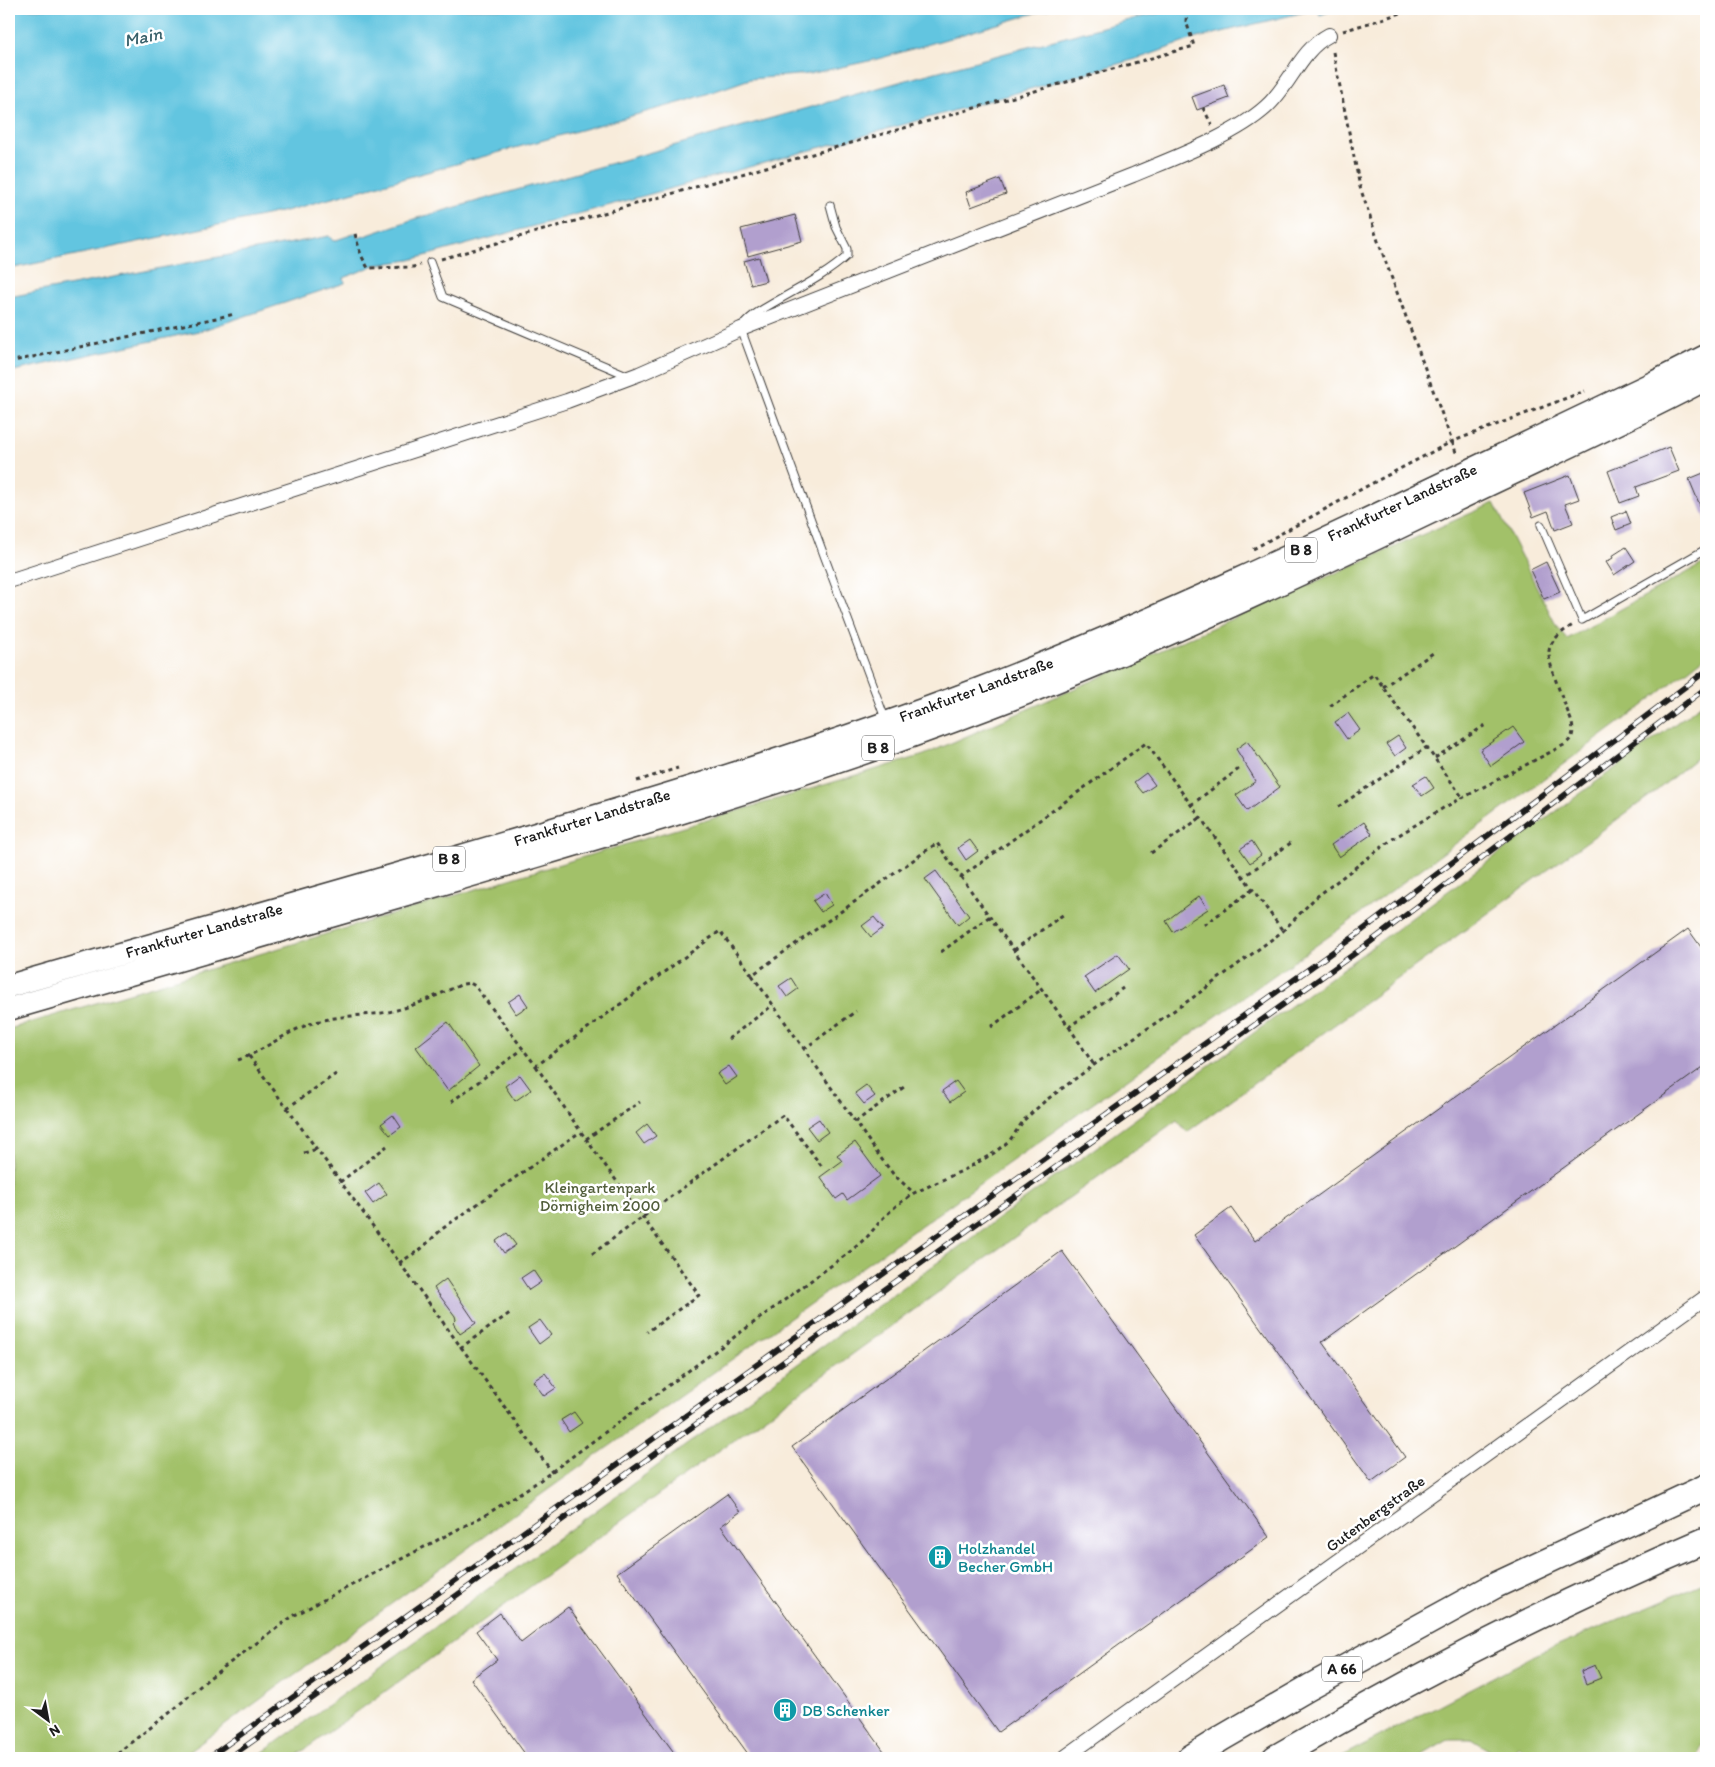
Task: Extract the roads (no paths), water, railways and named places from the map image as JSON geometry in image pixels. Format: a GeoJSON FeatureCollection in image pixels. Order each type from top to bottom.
{"type":"FeatureCollection","features":[{"type":"Feature","properties":{"kind":"highway","name":"A 66"},"geometry":{"type":"LineString","coordinates":[[1190,1758],[1326,1678],[1496,1585],[1706,1487]]}},
{"type":"Feature","properties":{"kind":"highway","name":"A 66"},"geometry":{"type":"LineString","coordinates":[[1275,1758],[1339,1721],[1518,1626],[1634,1570],[1706,1540]]}},
{"type":"Feature","properties":{"kind":"main road","name":"Frankfurter Landstraße"},"geometry":{"type":"LineString","coordinates":[[9,986],[572,824],[746,770],[973,691],[1063,656],[1167,612],[1706,356]]}},
{"type":"Feature","properties":{"kind":"main road","name":"Frankfurter Landstraße"},"geometry":{"type":"LineString","coordinates":[[9,1009],[544,854],[738,795],[816,770],[986,709],[1142,646],[1265,590],[1706,379]]}},
{"type":"Feature","properties":{"kind":"street"},"geometry":{"type":"LineString","coordinates":[[9,582],[567,401],[631,377],[741,329],[1184,154],[1219,137],[1265,109],[1275,99],[1316,44],[1329,35]]}},
{"type":"Feature","properties":{"kind":"street","name":"Gutenbergstraße"},"geometry":{"type":"LineString","coordinates":[[1064,1758],[1706,1297]]}},
{"type":"Feature","properties":{"kind":"lane"},"geometry":{"type":"LineString","coordinates":[[830,205],[836,226],[847,249],[847,256],[836,266],[762,310],[743,324],[741,329],[824,558],[887,722]]}},
{"type":"Feature","properties":{"kind":"lane"},"geometry":{"type":"LineString","coordinates":[[430,262],[443,298],[631,377]]}},
{"type":"Feature","properties":{"kind":"lane"},"geometry":{"type":"LineString","coordinates":[[1541,525],[1582,620],[1706,549]]}},
{"type":"Feature","properties":{"kind":"lane"},"geometry":{"type":"LineString","coordinates":[[1703,1758],[1706,1752]]}},
{"type":"Feature","properties":{"kind":"water","name":"Main"},"geometry":{"type":"Polygon","coordinates":[[[9,9],[1049,9],[878,59],[809,74],[750,79],[686,101],[285,211],[9,269],[9,9]]]}},
{"type":"Feature","properties":{"kind":"water"},"geometry":{"type":"Polygon","coordinates":[[[1168,9],[1317,9],[1193,39],[1146,56],[935,116],[410,260],[375,265],[344,278],[345,283],[203,330],[9,372],[9,297],[329,236],[333,241],[357,233],[359,238],[414,219],[917,77],[1136,18],[1165,12],[1168,9]]]}},
{"type":"Feature","properties":{"kind":"water"},"geometry":{"type":"Polygon","coordinates":[[[1317,9],[1337,9],[1320,15],[1317,9]]]}},
{"type":"Feature","properties":{"kind":"railway"},"geometry":{"type":"LineString","coordinates":[[208,1758],[1352,938],[1706,671]]}},
{"type":"Feature","properties":{"kind":"railway"},"geometry":{"type":"LineString","coordinates":[[229,1758],[1361,949],[1706,688]]}},
{"type":"Feature","properties":{"kind":"place","name":"Holzhandel Becher GmbH"},"geometry":{"type":"Point","coordinates":[940,1557]}},
{"type":"Feature","properties":{"kind":"place","name":"DB Schenker"},"geometry":{"type":"Point","coordinates":[785,1710]}},
{"type":"Feature","properties":{"kind":"park label","name":"Kleingartenpark Dörnigheim 2000"},"geometry":{"type":"Point","coordinates":[600,1196]}}]}
